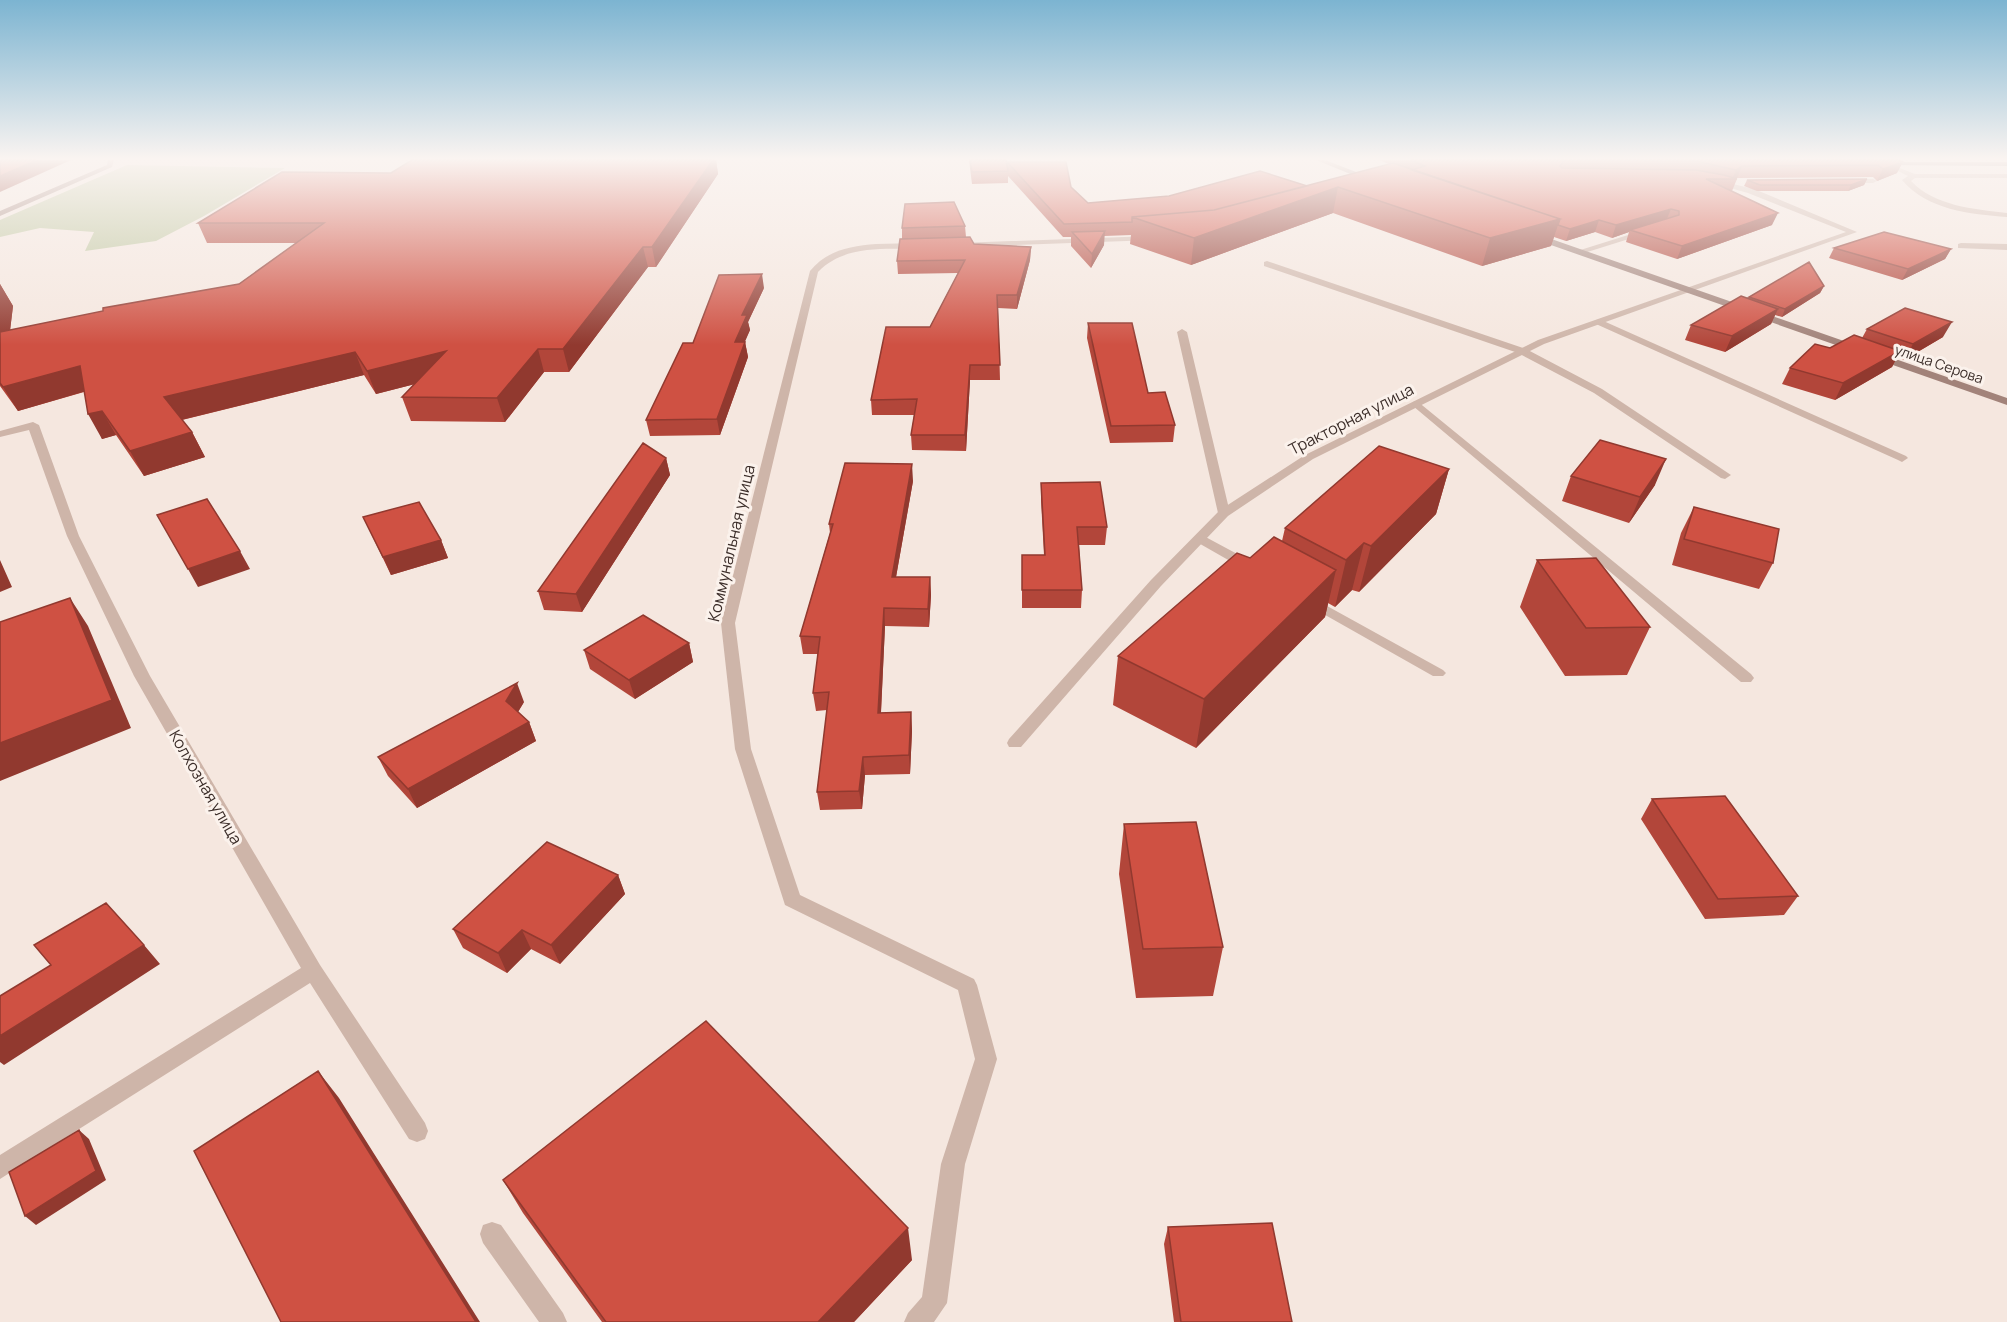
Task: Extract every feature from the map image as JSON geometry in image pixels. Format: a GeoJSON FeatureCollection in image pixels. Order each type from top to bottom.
{"type":"FeatureCollection","features":[{"type":"Feature","properties":{"kind":"street"},"geometry":{"type":"LineString","coordinates":[[1688,292],[1852,232],[1825,222]]}},
{"type":"Feature","properties":{"kind":"street"},"geometry":{"type":"LineString","coordinates":[[1578,252],[1660,228]]}},
{"type":"Feature","properties":{"kind":"street","name":"улица Серова"},"geometry":{"type":"LineString","coordinates":[[1524,233],[2007,402]]}},
{"type":"Feature","properties":{"kind":"street"},"geometry":{"type":"LineString","coordinates":[[948,245],[1162,237]]}},
{"type":"Feature","properties":{"kind":"street","name":"Коммунальная улица"},"geometry":{"type":"LineString","coordinates":[[917,1322],[934,1303],[953,1164],[986,1059],[967,985],[792,900],[743,749],[728,623],[814,271],[819,264],[846,252],[925,246]]}},
{"type":"Feature","properties":{"kind":"street"},"geometry":{"type":"LineString","coordinates":[[1960,246],[2007,247]]}},
{"type":"Feature","properties":{"kind":"street"},"geometry":{"type":"LineString","coordinates":[[1267,264],[1522,351],[1598,390],[1648,426],[1725,475]]}},
{"type":"Feature","properties":{"kind":"street","name":"Тракторная улица"},"geometry":{"type":"LineString","coordinates":[[1015,743],[1156,583],[1224,513],[1309,457],[1522,351],[1688,292]]}},
{"type":"Feature","properties":{"kind":"street"},"geometry":{"type":"LineString","coordinates":[[1599,322],[1902,458]]}},
{"type":"Feature","properties":{"kind":"street"},"geometry":{"type":"LineString","coordinates":[[1182,332],[1224,513]]}},
{"type":"Feature","properties":{"kind":"street"},"geometry":{"type":"LineString","coordinates":[[1417,404],[1746,678]]}},
{"type":"Feature","properties":{"kind":"street","name":"Колхозная улица"},"geometry":{"type":"LineString","coordinates":[[0,434],[33,425],[73,536],[142,676],[313,971],[417,1131]]}},
{"type":"Feature","properties":{"kind":"street"},"geometry":{"type":"LineString","coordinates":[[1200,538],[1262,573]]}},
{"type":"Feature","properties":{"kind":"street"},"geometry":{"type":"LineString","coordinates":[[1293,591],[1438,673]]}},
{"type":"Feature","properties":{"kind":"street"},"geometry":{"type":"LineString","coordinates":[[0,1168],[313,971]]}},
{"type":"Feature","properties":{"kind":"street"},"geometry":{"type":"LineString","coordinates":[[492,1234],[554,1322]]}},
{"type":"Feature","properties":{"kind":"green space"},"geometry":{"type":"Polygon","coordinates":[[[0,222],[193,222],[156,241],[85,251],[94,232],[40,228],[0,237],[0,222]]]}},
{"type":"Feature","properties":{"kind":"building"},"geometry":{"type":"Polygon","coordinates":[[[670,222],[652,247],[643,247],[563,349],[538,349],[497,398],[402,397],[446,351],[367,371],[355,352],[164,397],[192,432],[130,451],[102,411],[88,414],[80,366],[3,387],[0,383],[0,332],[103,311],[103,308],[239,284],[324,223],[198,223],[670,222]]]}},
{"type":"Feature","properties":{"kind":"building"},"geometry":{"type":"Polygon","coordinates":[[[903,222],[963,222],[965,226],[902,228],[903,222]]]}},
{"type":"Feature","properties":{"kind":"building"},"geometry":{"type":"Polygon","coordinates":[[[1062,222],[1132,222],[1132,222],[1064,224],[1062,222]]]}},
{"type":"Feature","properties":{"kind":"building"},"geometry":{"type":"Polygon","coordinates":[[[1146,222],[1240,222],[1194,238],[1146,222]]]}},
{"type":"Feature","properties":{"kind":"building"},"geometry":{"type":"Polygon","coordinates":[[[1441,222],[1550,222],[1490,238],[1441,222]]]}},
{"type":"Feature","properties":{"kind":"building"},"geometry":{"type":"Polygon","coordinates":[[[1559,222],[1594,222],[1570,229],[1558,225],[1559,222]]]}},
{"type":"Feature","properties":{"kind":"building"},"geometry":{"type":"Polygon","coordinates":[[[1605,222],[1627,222],[1616,225],[1605,222]]]}},
{"type":"Feature","properties":{"kind":"building"},"geometry":{"type":"Polygon","coordinates":[[[1657,222],[1753,222],[1682,246],[1630,230],[1657,222]]]}},
{"type":"Feature","properties":{"kind":"building"},"geometry":{"type":"Polygon","coordinates":[[[1105,231],[1092,254],[1072,232],[1105,231]]]}},
{"type":"Feature","properties":{"kind":"building"},"geometry":{"type":"Polygon","coordinates":[[[1884,232],[1951,249],[1908,269],[1834,248],[1884,232]]]}},
{"type":"Feature","properties":{"kind":"building"},"geometry":{"type":"Polygon","coordinates":[[[970,237],[974,244],[1031,247],[1017,295],[997,295],[1000,365],[970,365],[965,435],[911,435],[917,399],[871,400],[886,327],[930,327],[965,260],[897,261],[900,239],[970,237]]]}},
{"type":"Feature","properties":{"kind":"building"},"geometry":{"type":"Polygon","coordinates":[[[1809,262],[1824,286],[1785,309],[1749,297],[1809,262]]]}},
{"type":"Feature","properties":{"kind":"building"},"geometry":{"type":"Polygon","coordinates":[[[762,274],[742,315],[747,315],[735,342],[745,342],[717,419],[646,420],[683,343],[693,343],[719,275],[762,274]]]}},
{"type":"Feature","properties":{"kind":"building"},"geometry":{"type":"Polygon","coordinates":[[[1741,296],[1778,309],[1732,336],[1691,325],[1741,296]]]}},
{"type":"Feature","properties":{"kind":"building"},"geometry":{"type":"Polygon","coordinates":[[[1905,308],[1952,322],[1913,344],[1867,329],[1905,308]]]}},
{"type":"Feature","properties":{"kind":"building"},"geometry":{"type":"Polygon","coordinates":[[[1088,323],[1132,323],[1148,393],[1165,392],[1175,425],[1111,426],[1088,323]]]}},
{"type":"Feature","properties":{"kind":"building"},"geometry":{"type":"Polygon","coordinates":[[[1854,335],[1900,351],[1843,383],[1790,368],[1815,344],[1830,348],[1854,335]]]}},
{"type":"Feature","properties":{"kind":"building"},"geometry":{"type":"Polygon","coordinates":[[[1600,440],[1666,459],[1640,497],[1571,476],[1600,440]]]}},
{"type":"Feature","properties":{"kind":"building"},"geometry":{"type":"Polygon","coordinates":[[[643,443],[666,458],[576,594],[538,591],[643,443]]]}},
{"type":"Feature","properties":{"kind":"building"},"geometry":{"type":"Polygon","coordinates":[[[1379,446],[1449,469],[1371,546],[1364,543],[1346,560],[1285,528],[1379,446]]]}},
{"type":"Feature","properties":{"kind":"building"},"geometry":{"type":"Polygon","coordinates":[[[845,463],[912,464],[892,577],[930,577],[928,609],[884,608],[878,713],[911,712],[909,755],[863,757],[859,791],[817,792],[829,692],[813,693],[820,637],[800,636],[833,524],[829,524],[845,463]]]}},
{"type":"Feature","properties":{"kind":"building"},"geometry":{"type":"Polygon","coordinates":[[[1100,482],[1107,527],[1077,527],[1082,590],[1022,590],[1022,555],[1045,555],[1041,483],[1100,482]]]}},
{"type":"Feature","properties":{"kind":"building"},"geometry":{"type":"Polygon","coordinates":[[[207,499],[240,551],[188,569],[157,515],[207,499]]]}},
{"type":"Feature","properties":{"kind":"building"},"geometry":{"type":"Polygon","coordinates":[[[419,502],[441,540],[383,557],[363,517],[419,502]]]}},
{"type":"Feature","properties":{"kind":"building"},"geometry":{"type":"Polygon","coordinates":[[[1694,507],[1779,529],[1773,563],[1684,539],[1694,507]]]}},
{"type":"Feature","properties":{"kind":"building"},"geometry":{"type":"Polygon","coordinates":[[[1274,537],[1336,570],[1204,699],[1118,656],[1237,553],[1250,558],[1274,537]]]}},
{"type":"Feature","properties":{"kind":"building"},"geometry":{"type":"Polygon","coordinates":[[[1596,558],[1650,627],[1586,628],[1537,560],[1596,558]]]}},
{"type":"Feature","properties":{"kind":"building"},"geometry":{"type":"Polygon","coordinates":[[[70,598],[112,700],[0,743],[0,622],[70,598]]]}},
{"type":"Feature","properties":{"kind":"building"},"geometry":{"type":"Polygon","coordinates":[[[643,615],[689,643],[629,680],[584,650],[643,615]]]}},
{"type":"Feature","properties":{"kind":"building"},"geometry":{"type":"Polygon","coordinates":[[[517,683],[506,701],[529,722],[408,789],[378,757],[517,683]]]}},
{"type":"Feature","properties":{"kind":"building"},"geometry":{"type":"Polygon","coordinates":[[[1725,796],[1798,896],[1718,899],[1652,799],[1725,796]]]}},
{"type":"Feature","properties":{"kind":"building"},"geometry":{"type":"Polygon","coordinates":[[[1196,822],[1223,947],[1143,949],[1124,824],[1196,822]]]}},
{"type":"Feature","properties":{"kind":"building"},"geometry":{"type":"Polygon","coordinates":[[[547,842],[618,875],[551,945],[522,930],[498,953],[453,929],[547,842]]]}},
{"type":"Feature","properties":{"kind":"building"},"geometry":{"type":"Polygon","coordinates":[[[106,903],[144,945],[0,1036],[0,996],[51,965],[34,945],[106,903]]]}},
{"type":"Feature","properties":{"kind":"building"},"geometry":{"type":"Polygon","coordinates":[[[706,1021],[908,1228],[818,1322],[606,1322],[503,1180],[706,1021]]]}},
{"type":"Feature","properties":{"kind":"building"},"geometry":{"type":"Polygon","coordinates":[[[318,1071],[476,1322],[281,1322],[194,1151],[318,1071]]]}},
{"type":"Feature","properties":{"kind":"building"},"geometry":{"type":"Polygon","coordinates":[[[79,1130],[96,1171],[25,1216],[9,1172],[79,1130]]]}},
{"type":"Feature","properties":{"kind":"building"},"geometry":{"type":"Polygon","coordinates":[[[1272,1223],[1292,1322],[1181,1322],[1168,1227],[1272,1223]]]}}]}
